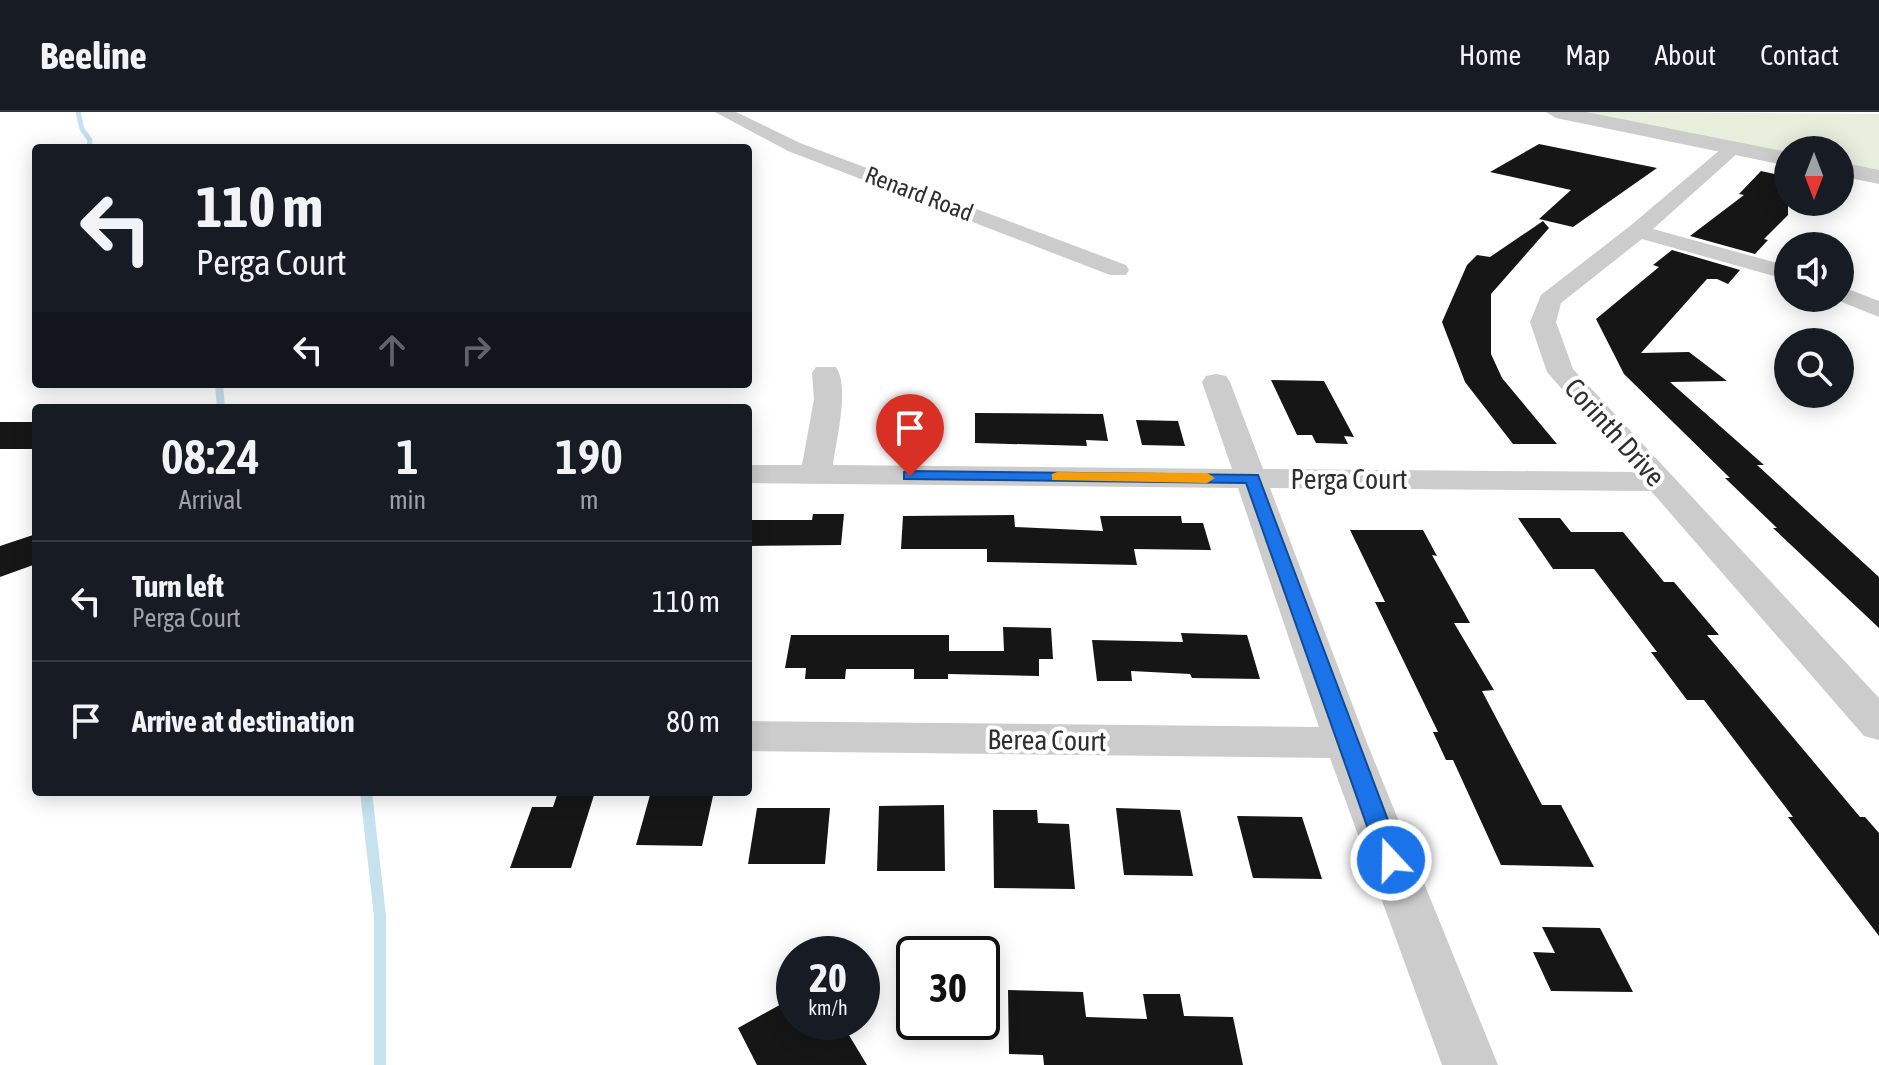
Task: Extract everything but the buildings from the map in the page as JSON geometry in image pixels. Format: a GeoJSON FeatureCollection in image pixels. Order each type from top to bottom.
{"type":"FeatureCollection","features":[{"type":"Feature","properties":{"kind":"street","name":"Renard Road"},"geometry":{"type":"LineString","coordinates":[[723,112],[794,147],[1118,270]]}},
{"type":"Feature","properties":{"kind":"street"},"geometry":{"type":"LineString","coordinates":[[1556,112],[1774,156]]}},
{"type":"Feature","properties":{"kind":"street","name":"Corinth Drive"},"geometry":{"type":"LineString","coordinates":[[1733,148],[1638,231],[1550,300],[1543,322],[1547,340],[1561,372],[1879,725]]}},
{"type":"Feature","properties":{"kind":"street"},"geometry":{"type":"LineString","coordinates":[[1854,172],[1879,177]]}},
{"type":"Feature","properties":{"kind":"street"},"geometry":{"type":"LineString","coordinates":[[1638,231],[1774,269]]}},
{"type":"Feature","properties":{"kind":"street"},"geometry":{"type":"LineString","coordinates":[[1854,299],[1879,310]]}},
{"type":"Feature","properties":{"kind":"street"},"geometry":{"type":"LineString","coordinates":[[816,475],[828,399],[826,373]]}},
{"type":"Feature","properties":{"kind":"street"},"geometry":{"type":"LineString","coordinates":[[1216,382],[1346,743],[1470,1065]]}},
{"type":"Feature","properties":{"kind":"street","name":"Perga Court"},"geometry":{"type":"LineString","coordinates":[[752,474],[1661,482]]}},
{"type":"Feature","properties":{"kind":"street","name":"Berea Court"},"geometry":{"type":"LineString","coordinates":[[752,736],[1346,743]]}},
{"type":"Feature","properties":{"kind":"green space"},"geometry":{"type":"Polygon","coordinates":[[[1579,112],[1879,114],[1879,171],[1854,166],[1854,136],[1774,136],[1774,150],[1579,112]]]}},
{"type":"Feature","properties":{"kind":"waterway"},"geometry":{"type":"LineString","coordinates":[[78,112],[90,144]]}},
{"type":"Feature","properties":{"kind":"waterway"},"geometry":{"type":"LineString","coordinates":[[219,388],[221,404]]}},
{"type":"Feature","properties":{"kind":"waterway"},"geometry":{"type":"LineString","coordinates":[[366,796],[380,916],[380,1065]]}},
{"type":"Feature","properties":{"kind":"slow traffic"},"geometry":{"type":"LineString","coordinates":[[1057,477],[1207,478]]}},
{"type":"Feature","properties":{"kind":"route"},"geometry":{"type":"LineString","coordinates":[[910,476],[1252,479],[1391,860]]}}]}
